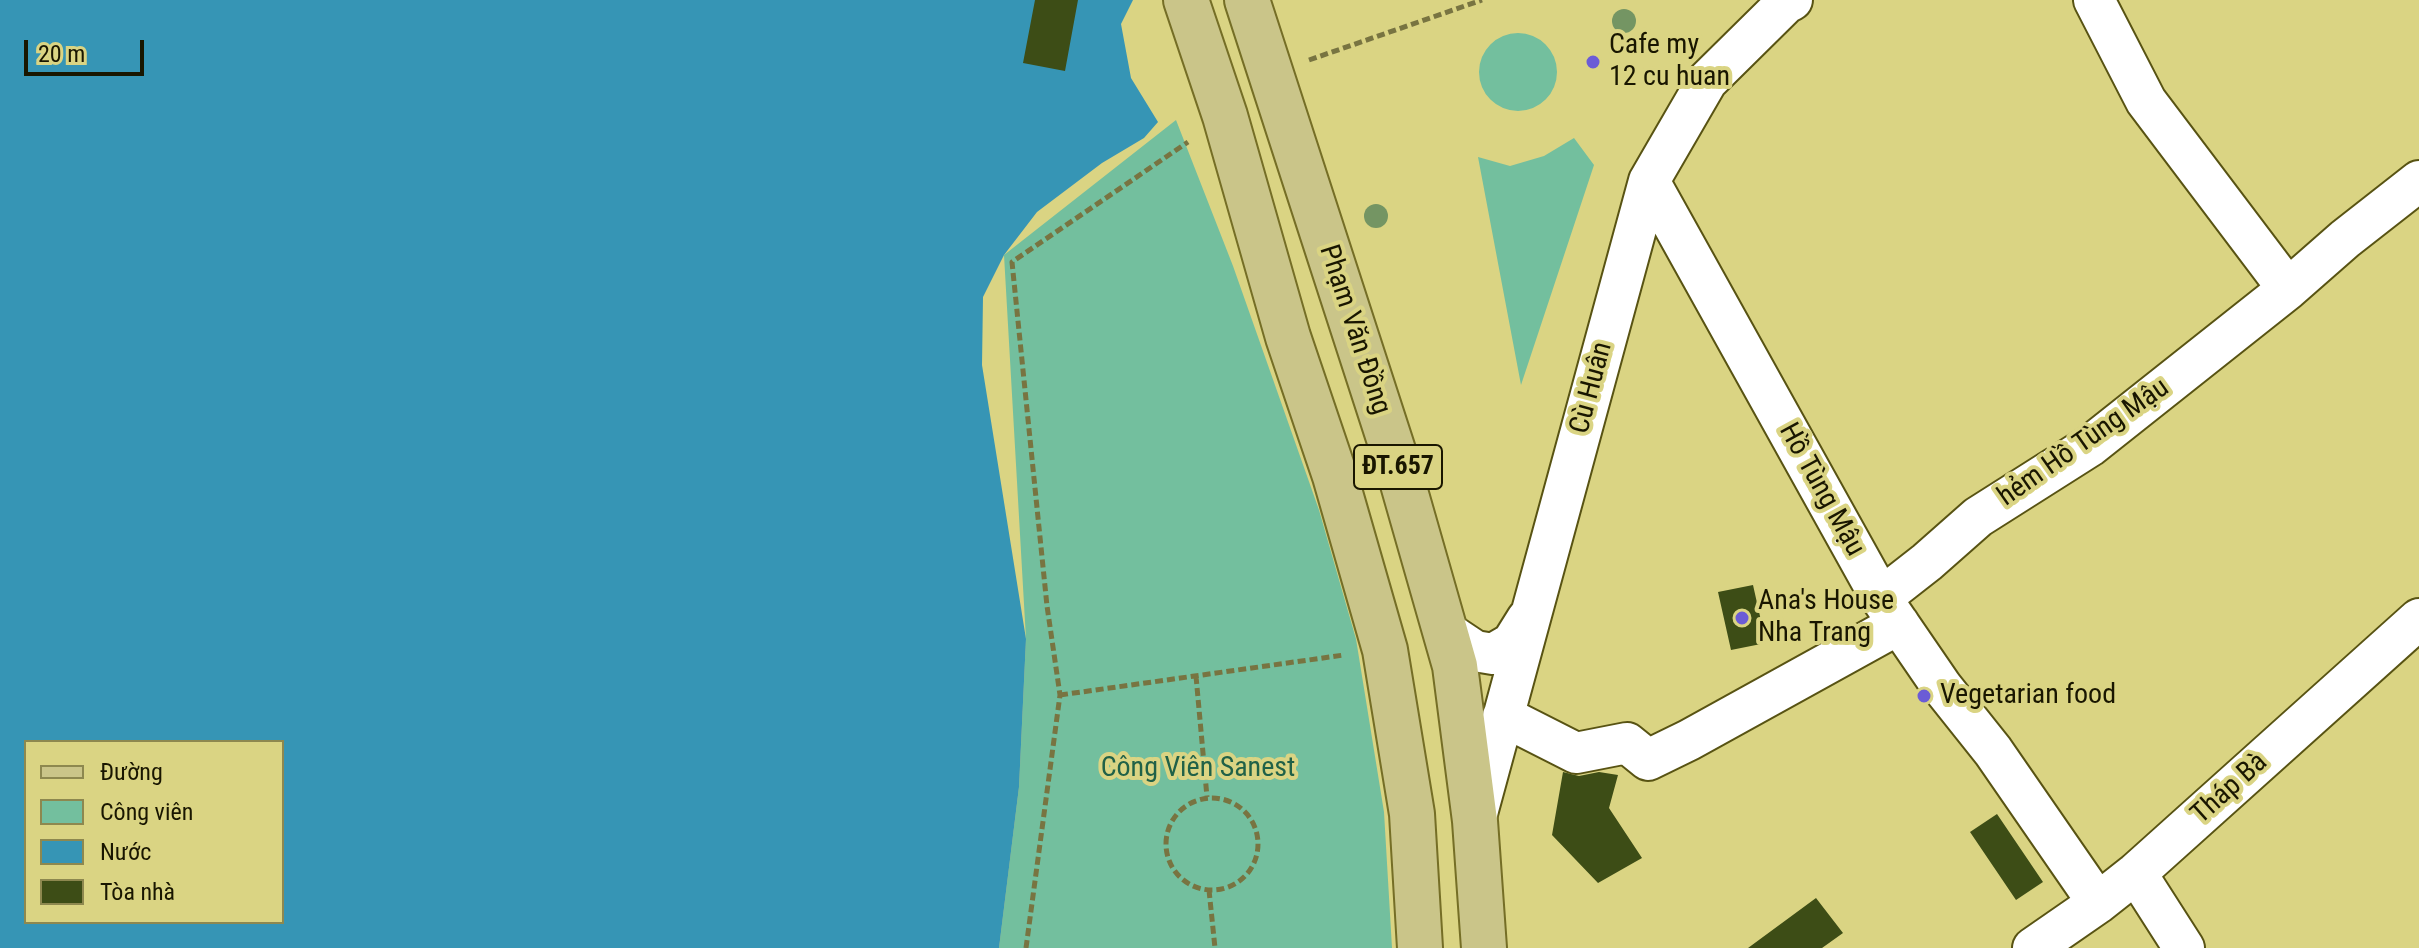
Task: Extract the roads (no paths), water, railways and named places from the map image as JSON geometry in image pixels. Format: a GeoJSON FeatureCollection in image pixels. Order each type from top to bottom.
{"type":"FeatureCollection","features":[{"type":"Feature","properties":{"kind":"main road","name":"Phạm Văn Đồng"},"geometry":{"type":"LineString","coordinates":[[1247,0],[1397,463],[1455,666],[1475,821],[1484,948]]}},
{"type":"Feature","properties":{"kind":"main road","name":"ĐT.657"},"geometry":{"type":"LineString","coordinates":[[1190,11],[1225,116],[1288,337],[1335,476],[1385,650],[1412,814],[1420,948]]}},
{"type":"Feature","properties":{"kind":"street","name":"Cù Huân"},"geometry":{"type":"LineString","coordinates":[[1475,821],[1649,181],[1707,81],[1792,0]]}},
{"type":"Feature","properties":{"kind":"street"},"geometry":{"type":"LineString","coordinates":[[2094,0],[2146,101],[2288,289]]}},
{"type":"Feature","properties":{"kind":"street","name":"Hồ Tùng Mậu"},"geometry":{"type":"LineString","coordinates":[[1649,181],[1890,611],[2098,903]]}},
{"type":"Feature","properties":{"kind":"street","name":"hẻm Hồ Tùng Mậu"},"geometry":{"type":"LineString","coordinates":[[1503,716],[1576,753],[1627,743],[1648,760],[1689,740],[1890,611],[1927,562],[1978,517],[2090,446],[2419,181]]}},
{"type":"Feature","properties":{"kind":"street"},"geometry":{"type":"LineString","coordinates":[[1445,631],[1475,651],[1493,654],[1512,643],[1531,612]]}},
{"type":"Feature","properties":{"kind":"street","name":"Tháp Bà"},"geometry":{"type":"LineString","coordinates":[[2033,948],[2136,873],[2419,619]]}},
{"type":"Feature","properties":{"kind":"street"},"geometry":{"type":"LineString","coordinates":[[2136,873],[2184,948]]}},
{"type":"Feature","properties":{"kind":"water"},"geometry":{"type":"Polygon","coordinates":[[[0,0],[1133,0],[1121,24],[1131,78],[1158,122],[1144,138],[1102,163],[1037,212],[1004,255],[983,297],[982,365],[1026,639],[1019,787],[999,948],[0,948],[0,0]]]}},
{"type":"Feature","properties":{"kind":"place","name":"Cafe my 12 cu huan"},"geometry":{"type":"Point","coordinates":[1593,62]}},
{"type":"Feature","properties":{"kind":"place","name":"Ana's House Nha Trang"},"geometry":{"type":"Point","coordinates":[1742,618]}},
{"type":"Feature","properties":{"kind":"place","name":"Vegetarian food"},"geometry":{"type":"Point","coordinates":[1924,696]}},
{"type":"Feature","properties":{"kind":"park label","name":"Công Viên Sanest"},"geometry":{"type":"Point","coordinates":[1198,769]}}]}
